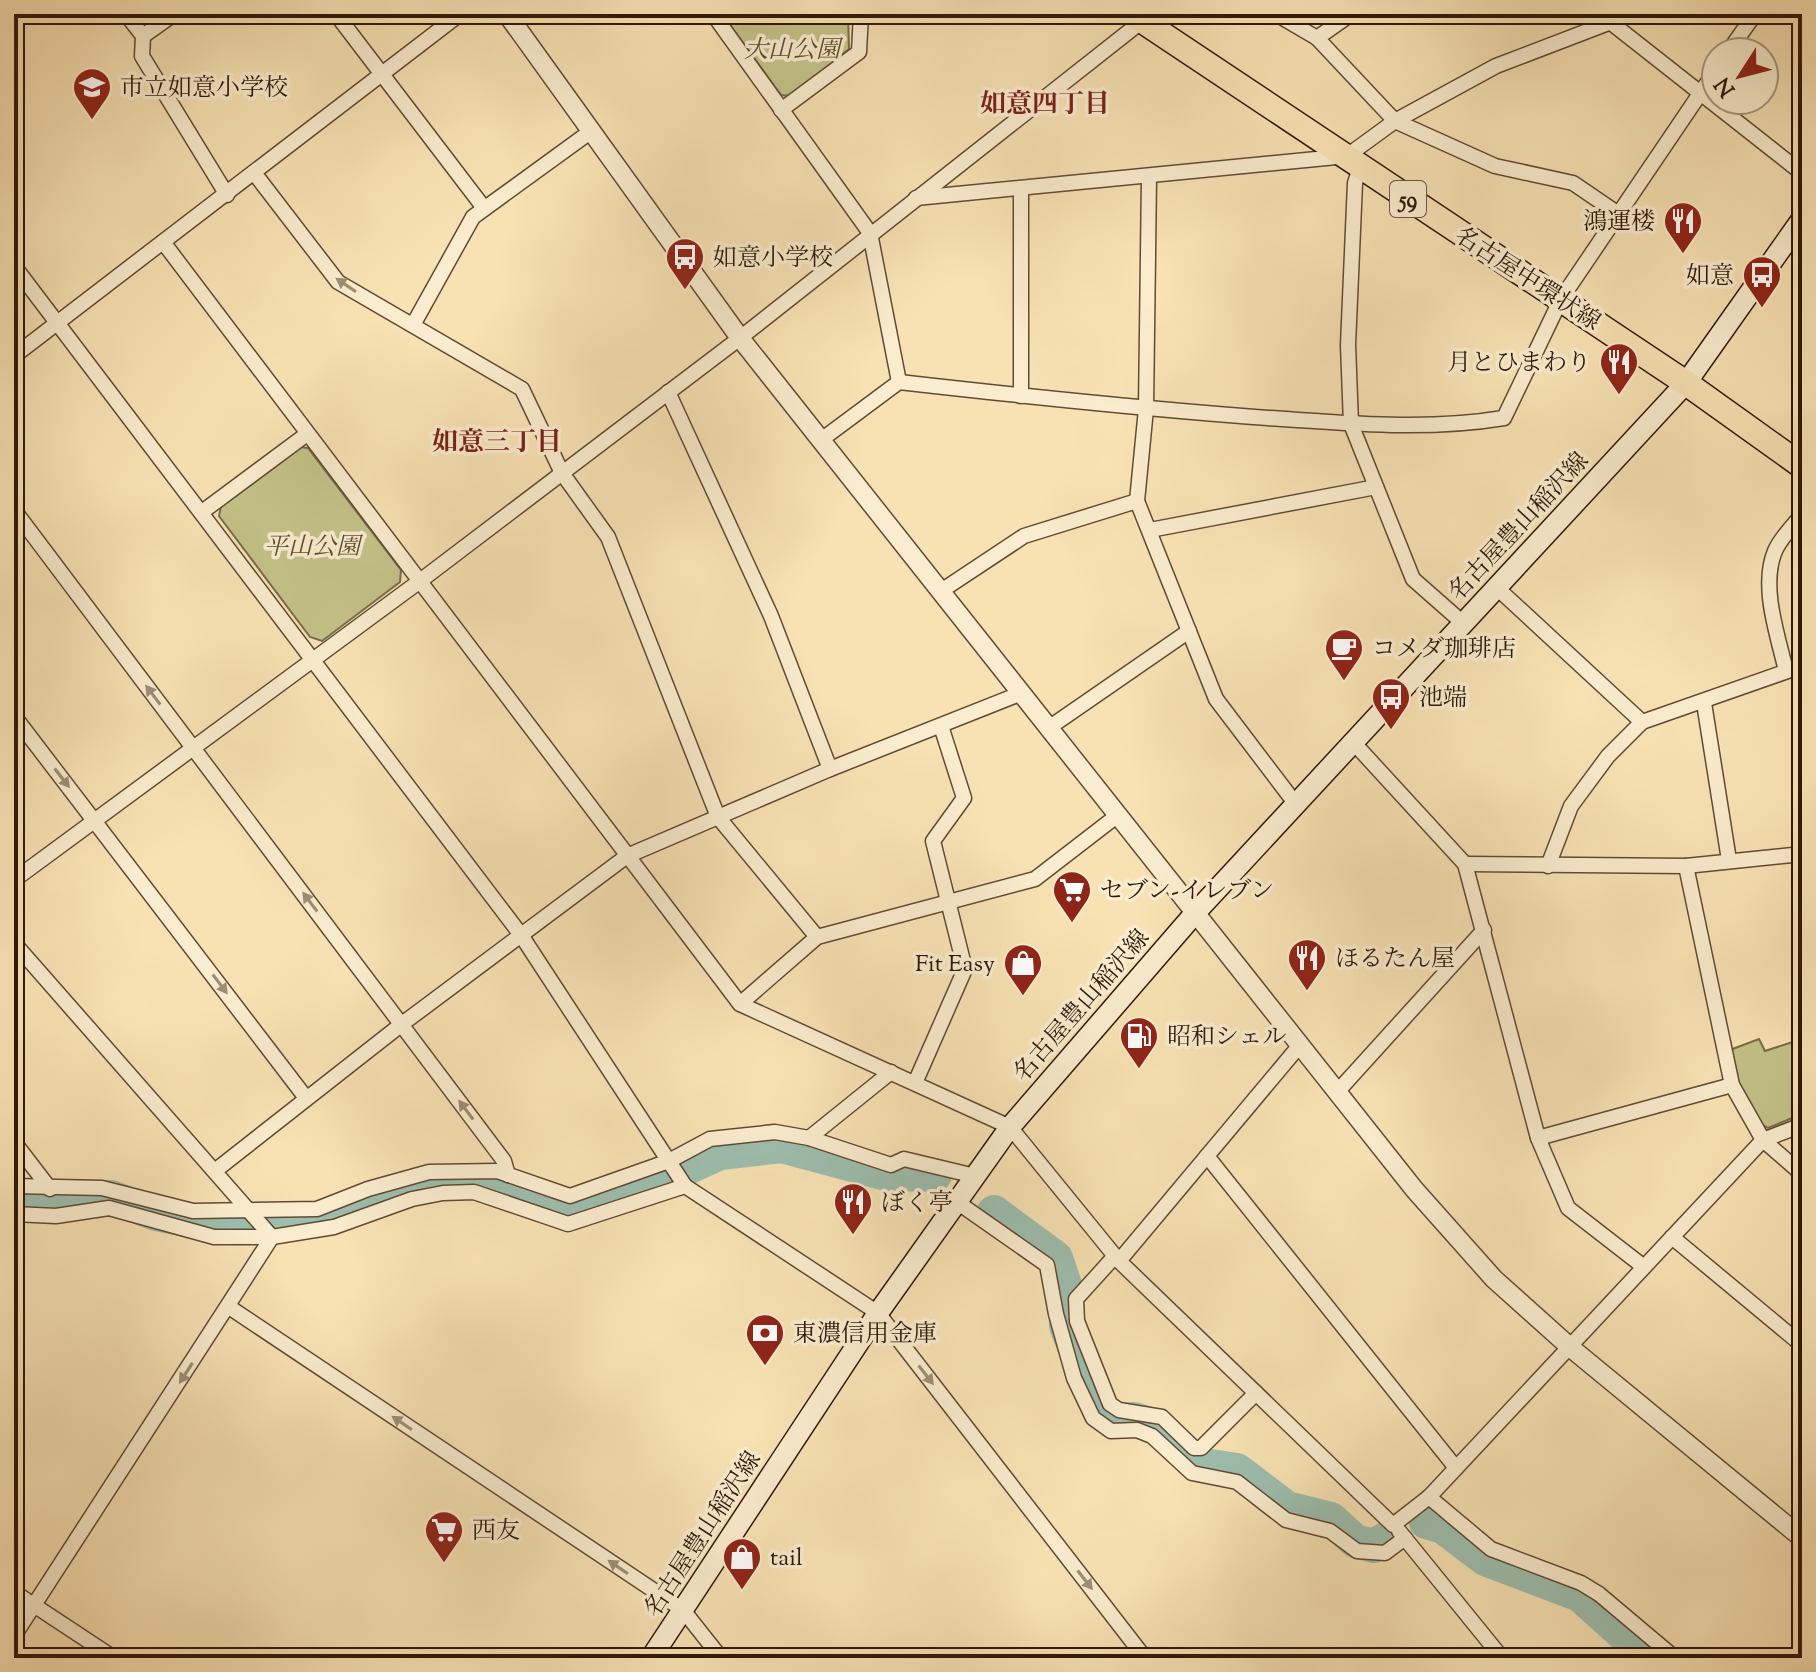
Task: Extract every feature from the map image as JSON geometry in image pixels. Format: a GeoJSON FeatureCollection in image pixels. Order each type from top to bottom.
{"type":"FeatureCollection","features":[{"type":"Feature","properties":{"kind":"main road","name":"名古屋中環状線"},"geometry":{"type":"LineString","coordinates":[[1141,16],[1686,383],[1802,466]]}},
{"type":"Feature","properties":{"kind":"main road","name":"名古屋豊山稲沢線"},"geometry":{"type":"LineString","coordinates":[[651,1658],[878,1313],[1010,1127],[1295,803],[1686,383],[1802,219]]}},
{"type":"Feature","properties":{"kind":"street"},"geometry":{"type":"LineString","coordinates":[[126,14],[143,36],[142,56],[227,195]]}},
{"type":"Feature","properties":{"kind":"street"},"geometry":{"type":"LineString","coordinates":[[143,36],[174,14]]}},
{"type":"Feature","properties":{"kind":"street"},"geometry":{"type":"LineString","coordinates":[[336,14],[484,208]]}},
{"type":"Feature","properties":{"kind":"street"},"geometry":{"type":"LineString","coordinates":[[14,356],[460,14]]}},
{"type":"Feature","properties":{"kind":"street"},"geometry":{"type":"LineString","coordinates":[[507,14],[740,338],[1414,1189],[1494,1279],[1571,1348],[1802,1538]]}},
{"type":"Feature","properties":{"kind":"street"},"geometry":{"type":"LineString","coordinates":[[713,14],[870,233],[899,382]]}},
{"type":"Feature","properties":{"kind":"street"},"geometry":{"type":"LineString","coordinates":[[781,110],[859,52],[861,14]]}},
{"type":"Feature","properties":{"kind":"street"},"geometry":{"type":"LineString","coordinates":[[1276,14],[1317,38],[1395,121],[1495,166],[1573,183],[1617,213]]}},
{"type":"Feature","properties":{"kind":"street"},"geometry":{"type":"LineString","coordinates":[[1317,38],[1351,14]]}},
{"type":"Feature","properties":{"kind":"street"},"geometry":{"type":"LineString","coordinates":[[1739,36],[1755,14]]}},
{"type":"Feature","properties":{"kind":"street"},"geometry":{"type":"LineString","coordinates":[[14,880],[313,656],[420,581],[740,338],[1141,16]]}},
{"type":"Feature","properties":{"kind":"street"},"geometry":{"type":"LineString","coordinates":[[1463,623],[1413,579],[1351,424],[1348,345],[1354,162],[1395,121],[1496,66],[1610,17],[1699,94],[1802,173]]}},
{"type":"Feature","properties":{"kind":"street"},"geometry":{"type":"LineString","coordinates":[[821,440],[899,382],[1146,409],[1351,424],[1452,426],[1504,418],[1561,299],[1699,94]]}},
{"type":"Feature","properties":{"kind":"street"},"geometry":{"type":"LineString","coordinates":[[413,325],[473,217],[590,132]]}},
{"type":"Feature","properties":{"kind":"street"},"geometry":{"type":"LineString","coordinates":[[916,198],[1149,177],[1302,158],[1354,162]]}},
{"type":"Feature","properties":{"kind":"street"},"geometry":{"type":"LineString","coordinates":[[255,174],[338,282],[522,389],[562,473],[608,537],[718,817],[817,937]]}},
{"type":"Feature","properties":{"kind":"street"},"geometry":{"type":"LineString","coordinates":[[1149,177],[1146,409],[1137,501],[1216,699],[1295,803]]}},
{"type":"Feature","properties":{"kind":"street"},"geometry":{"type":"LineString","coordinates":[[1021,189],[1021,396]]}},
{"type":"Feature","properties":{"kind":"street"},"geometry":{"type":"LineString","coordinates":[[163,242],[740,1004],[1010,1127],[1117,1259],[1405,1538],[1499,1657]]}},
{"type":"Feature","properties":{"kind":"street"},"geometry":{"type":"LineString","coordinates":[[14,266],[313,656],[521,935],[677,1173],[878,1313],[1145,1658]]}},
{"type":"Feature","properties":{"kind":"street"},"geometry":{"type":"LineString","coordinates":[[668,392],[771,616],[830,769]]}},
{"type":"Feature","properties":{"kind":"street"},"geometry":{"type":"LineString","coordinates":[[202,512],[307,434]]}},
{"type":"Feature","properties":{"kind":"street"},"geometry":{"type":"LineString","coordinates":[[1150,530],[1376,487]]}},
{"type":"Feature","properties":{"kind":"street"},"geometry":{"type":"LineString","coordinates":[[941,591],[1024,536],[1137,501]]}},
{"type":"Feature","properties":{"kind":"street"},"geometry":{"type":"LineString","coordinates":[[14,510],[504,1161],[508,1175]]}},
{"type":"Feature","properties":{"kind":"street"},"geometry":{"type":"LineString","coordinates":[[1786,671],[1773,614],[1770,573],[1775,550],[1802,515]]}},
{"type":"Feature","properties":{"kind":"street"},"geometry":{"type":"LineString","coordinates":[[1496,587],[1642,722]]}},
{"type":"Feature","properties":{"kind":"street"},"geometry":{"type":"LineString","coordinates":[[1050,727],[1189,631]]}},
{"type":"Feature","properties":{"kind":"street"},"geometry":{"type":"LineString","coordinates":[[1548,866],[1571,806],[1608,756],[1642,722],[1704,703],[1802,666]]}},
{"type":"Feature","properties":{"kind":"street"},"geometry":{"type":"LineString","coordinates":[[216,1170],[402,1024],[627,856],[830,769],[1022,693]]}},
{"type":"Feature","properties":{"kind":"street"},"geometry":{"type":"LineString","coordinates":[[1704,703],[1729,860]]}},
{"type":"Feature","properties":{"kind":"street"},"geometry":{"type":"LineString","coordinates":[[14,716],[306,1098]]}},
{"type":"Feature","properties":{"kind":"street"},"geometry":{"type":"LineString","coordinates":[[915,1083],[965,969],[933,841],[964,798],[941,726]]}},
{"type":"Feature","properties":{"kind":"street"},"geometry":{"type":"LineString","coordinates":[[1353,742],[1465,864],[1538,1138],[1568,1208],[1644,1267]]}},
{"type":"Feature","properties":{"kind":"street"},"geometry":{"type":"LineString","coordinates":[[740,1004],[817,937],[1035,879],[1118,815]]}},
{"type":"Feature","properties":{"kind":"street"},"geometry":{"type":"LineString","coordinates":[[1465,864],[1686,866],[1802,854]]}},
{"type":"Feature","properties":{"kind":"street"},"geometry":{"type":"LineString","coordinates":[[1686,866],[1732,1085],[1763,1140],[1802,1174]]}},
{"type":"Feature","properties":{"kind":"street"},"geometry":{"type":"LineString","coordinates":[[1338,1091],[1484,930]]}},
{"type":"Feature","properties":{"kind":"street"},"geometry":{"type":"LineString","coordinates":[[14,943],[262,1223]]}},
{"type":"Feature","properties":{"kind":"street"},"geometry":{"type":"LineString","coordinates":[[1256,1393],[1201,1448],[1194,1448],[1162,1417],[1141,1411],[1119,1410],[1110,1404],[1077,1321],[1076,1299],[1117,1259],[1300,1045]]}},
{"type":"Feature","properties":{"kind":"street"},"geometry":{"type":"LineString","coordinates":[[809,1138],[891,1072]]}},
{"type":"Feature","properties":{"kind":"street"},"geometry":{"type":"LineString","coordinates":[[1538,1138],[1732,1085]]}},
{"type":"Feature","properties":{"kind":"street"},"geometry":{"type":"LineString","coordinates":[[1393,1525],[1429,1497],[1763,1140],[1802,1125]]}},
{"type":"Feature","properties":{"kind":"street"},"geometry":{"type":"LineString","coordinates":[[14,1186],[102,1188],[193,1211],[262,1223],[334,1227],[412,1199],[443,1193],[474,1192],[568,1224],[677,1173],[710,1139],[775,1132],[809,1138],[891,1165],[904,1159],[975,1176]]}},
{"type":"Feature","properties":{"kind":"street"},"geometry":{"type":"LineString","coordinates":[[14,1142],[50,1189]]}},
{"type":"Feature","properties":{"kind":"street"},"geometry":{"type":"LineString","coordinates":[[1207,1156],[1456,1468]]}},
{"type":"Feature","properties":{"kind":"street"},"geometry":{"type":"LineString","coordinates":[[14,1214],[44,1217],[109,1208],[214,1237],[317,1209],[368,1189],[429,1172],[497,1171],[570,1196],[677,1173]]}},
{"type":"Feature","properties":{"kind":"street"},"geometry":{"type":"LineString","coordinates":[[957,1202],[1047,1265],[1056,1314],[1074,1378],[1093,1418],[1111,1431],[1137,1430],[1152,1436],[1192,1473],[1237,1482],[1286,1520],[1330,1531],[1357,1551],[1385,1553],[1405,1538]]}},
{"type":"Feature","properties":{"kind":"street"},"geometry":{"type":"LineString","coordinates":[[14,1636],[229,1307],[262,1223]]}},
{"type":"Feature","properties":{"kind":"street"},"geometry":{"type":"LineString","coordinates":[[1672,1237],[1802,1345]]}},
{"type":"Feature","properties":{"kind":"street"},"geometry":{"type":"LineString","coordinates":[[229,1307],[683,1610],[721,1658]]}},
{"type":"Feature","properties":{"kind":"street"},"geometry":{"type":"LineString","coordinates":[[1429,1497],[1491,1549],[1581,1583],[1599,1594],[1675,1658]]}},
{"type":"Feature","properties":{"kind":"street"},"geometry":{"type":"LineString","coordinates":[[14,1592],[114,1658]]}},
{"type":"Feature","properties":{"kind":"green space","name":"大山公園"},"geometry":{"type":"Polygon","coordinates":[[[722,14],[848,14],[849,49],[791,96],[781,95],[722,14]]]}},
{"type":"Feature","properties":{"kind":"green space","name":"平山公園"},"geometry":{"type":"Polygon","coordinates":[[[299,447],[308,448],[401,570],[400,582],[322,641],[310,637],[219,516],[221,506],[299,447]]]}},
{"type":"Feature","properties":{"kind":"green space"},"geometry":{"type":"Polygon","coordinates":[[[1759,1039],[1765,1051],[1802,1039],[1802,1114],[1768,1128],[1760,1124],[1736,1079],[1730,1050],[1759,1039]]]}},
{"type":"Feature","properties":{"kind":"waterway"},"geometry":{"type":"LineString","coordinates":[[14,1201],[54,1207],[85,1197],[111,1197],[156,1214],[215,1226],[241,1226],[320,1219],[431,1183],[477,1182],[571,1210],[652,1184],[720,1153],[782,1146],[886,1174],[935,1175]]}},
{"type":"Feature","properties":{"kind":"waterway"},"geometry":{"type":"LineString","coordinates":[[994,1212],[1056,1258],[1065,1285],[1066,1326],[1099,1411],[1117,1420],[1135,1419],[1158,1427],[1198,1464],[1237,1470],[1287,1508],[1331,1519],[1355,1541],[1374,1546],[1387,1538]]}},
{"type":"Feature","properties":{"kind":"waterway"},"geometry":{"type":"LineString","coordinates":[[1426,1522],[1443,1527],[1485,1559],[1580,1595],[1650,1658]]}},
{"type":"Feature","properties":{"kind":"place","name":"市立如意小学校"},"geometry":{"type":"Point","coordinates":[92,121]}},
{"type":"Feature","properties":{"kind":"place","name":"鴻運楼"},"geometry":{"type":"Point","coordinates":[1683,255]}},
{"type":"Feature","properties":{"kind":"place","name":"如意小学校"},"geometry":{"type":"Point","coordinates":[685,291]}},
{"type":"Feature","properties":{"kind":"place","name":"如意"},"geometry":{"type":"Point","coordinates":[1762,309]}},
{"type":"Feature","properties":{"kind":"place","name":"月とひまわり"},"geometry":{"type":"Point","coordinates":[1619,396]}},
{"type":"Feature","properties":{"kind":"place","name":"コメダ珈琲店"},"geometry":{"type":"Point","coordinates":[1344,682]}},
{"type":"Feature","properties":{"kind":"place","name":"池端"},"geometry":{"type":"Point","coordinates":[1391,731]}},
{"type":"Feature","properties":{"kind":"place","name":"セブン-イレブン"},"geometry":{"type":"Point","coordinates":[1072,924]}},
{"type":"Feature","properties":{"kind":"place","name":"ほるたん屋"},"geometry":{"type":"Point","coordinates":[1307,992]}},
{"type":"Feature","properties":{"kind":"place","name":"Fit Easy"},"geometry":{"type":"Point","coordinates":[1023,997]}},
{"type":"Feature","properties":{"kind":"place","name":"昭和シェル"},"geometry":{"type":"Point","coordinates":[1139,1070]}},
{"type":"Feature","properties":{"kind":"place","name":"ぼく亭"},"geometry":{"type":"Point","coordinates":[853,1236]}},
{"type":"Feature","properties":{"kind":"place","name":"東濃信用金庫"},"geometry":{"type":"Point","coordinates":[765,1367]}},
{"type":"Feature","properties":{"kind":"place","name":"西友"},"geometry":{"type":"Point","coordinates":[444,1564]}},
{"type":"Feature","properties":{"kind":"place","name":"tail"},"geometry":{"type":"Point","coordinates":[742,1591]}},
{"type":"Feature","properties":{"kind":"district","name":"如意四丁目"},"geometry":{"type":"Point","coordinates":[1045,103]}},
{"type":"Feature","properties":{"kind":"district","name":"如意三丁目"},"geometry":{"type":"Point","coordinates":[497,441]}}]}
